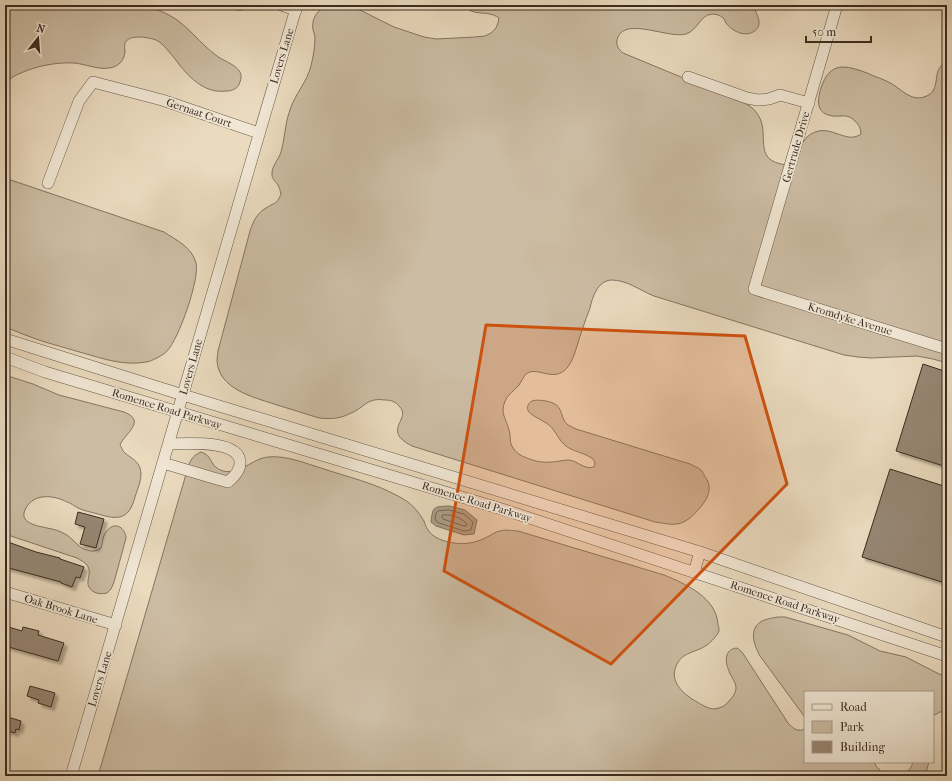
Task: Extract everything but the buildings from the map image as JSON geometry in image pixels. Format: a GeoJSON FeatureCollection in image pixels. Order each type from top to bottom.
{"type":"FeatureCollection","features":[{"type":"Feature","properties":{"kind":"street"},"geometry":{"type":"LineString","coordinates":[[281,5],[296,7]]}},
{"type":"Feature","properties":{"kind":"street","name":"Gertrude Drive"},"geometry":{"type":"LineString","coordinates":[[754,289],[837,5]]}},
{"type":"Feature","properties":{"kind":"street","name":"Lovers Lane"},"geometry":{"type":"LineString","coordinates":[[71,776],[296,7]]}},
{"type":"Feature","properties":{"kind":"street"},"geometry":{"type":"LineString","coordinates":[[688,77],[747,98],[758,100],[769,99],[780,95],[809,103]]}},
{"type":"Feature","properties":{"kind":"street","name":"Gernaat Court"},"geometry":{"type":"LineString","coordinates":[[48,183],[79,101],[94,82],[162,100],[259,133]]}},
{"type":"Feature","properties":{"kind":"street","name":"Kromdyke Avenue"},"geometry":{"type":"LineString","coordinates":[[754,289],[947,349]]}},
{"type":"Feature","properties":{"kind":"street","name":"Romence Road Parkway"},"geometry":{"type":"LineString","coordinates":[[5,339],[183,395],[700,552],[947,637]]}},
{"type":"Feature","properties":{"kind":"street","name":"Romence Road Parkway"},"geometry":{"type":"LineString","coordinates":[[5,357],[45,372],[505,510],[947,656]]}},
{"type":"Feature","properties":{"kind":"street"},"geometry":{"type":"LineString","coordinates":[[163,463],[228,482],[234,476],[240,465],[239,456],[232,450],[217,445],[168,444]]}},
{"type":"Feature","properties":{"kind":"street"},"geometry":{"type":"LineString","coordinates":[[694,572],[700,552]]}},
{"type":"Feature","properties":{"kind":"street","name":"Oak Brook Lane"},"geometry":{"type":"LineString","coordinates":[[5,592],[116,626]]}},
{"type":"Feature","properties":{"kind":"highlighted area"},"geometry":{"type":"Polygon","coordinates":[[[486,325],[745,336],[787,484],[611,664],[444,571],[486,325]]]}},
{"type":"Feature","properties":{"kind":"green space"},"geometry":{"type":"Polygon","coordinates":[[[5,5],[127,5],[159,11],[176,19],[217,56],[238,69],[241,77],[240,82],[233,90],[210,90],[190,77],[162,44],[153,39],[134,37],[127,40],[125,43],[125,52],[122,61],[118,65],[105,68],[74,63],[40,66],[17,75],[5,82],[5,5]]]}},
{"type":"Feature","properties":{"kind":"green space"},"geometry":{"type":"Polygon","coordinates":[[[327,5],[350,5],[394,27],[424,37],[436,39],[485,36],[496,28],[499,18],[494,15],[472,11],[464,5],[753,5],[759,19],[759,23],[757,29],[750,33],[746,34],[735,31],[722,17],[712,14],[705,17],[686,34],[679,35],[649,30],[630,29],[623,31],[618,37],[617,44],[618,48],[623,53],[752,107],[761,120],[765,152],[769,158],[775,162],[787,165],[806,138],[815,132],[829,131],[849,137],[855,137],[861,134],[859,126],[849,117],[827,115],[823,113],[819,106],[821,88],[829,73],[834,69],[845,67],[859,70],[889,82],[907,94],[915,98],[919,98],[930,94],[934,90],[939,70],[942,65],[947,62],[947,363],[917,356],[871,358],[844,355],[654,296],[618,280],[609,280],[602,283],[594,295],[574,354],[567,368],[556,374],[529,372],[506,399],[503,413],[510,432],[511,444],[517,453],[533,460],[548,462],[569,460],[590,468],[594,467],[595,463],[590,457],[566,446],[549,425],[529,412],[528,407],[531,402],[534,400],[542,400],[556,405],[566,423],[576,429],[697,467],[702,471],[709,484],[707,498],[702,506],[686,521],[674,524],[655,522],[412,446],[398,435],[402,411],[395,402],[379,399],[374,400],[354,412],[342,417],[319,418],[247,395],[238,390],[223,378],[219,370],[217,360],[218,351],[252,224],[260,212],[276,202],[281,194],[279,186],[273,179],[272,172],[281,152],[290,110],[311,66],[315,42],[313,30],[314,18],[321,9],[327,5]]]}},
{"type":"Feature","properties":{"kind":"green space"},"geometry":{"type":"Polygon","coordinates":[[[5,178],[164,232],[187,248],[194,257],[196,263],[195,281],[183,322],[172,344],[165,353],[148,362],[130,363],[114,361],[45,342],[5,327],[5,178]]]}},
{"type":"Feature","properties":{"kind":"green space"},"geometry":{"type":"Polygon","coordinates":[[[5,375],[33,384],[59,395],[124,412],[134,419],[132,427],[120,445],[123,451],[139,465],[141,479],[133,505],[126,514],[117,517],[105,516],[80,509],[70,503],[50,497],[34,500],[26,508],[24,513],[24,517],[30,523],[61,532],[84,549],[91,551],[101,548],[104,536],[109,529],[115,526],[121,528],[126,538],[114,582],[111,589],[107,593],[97,593],[90,589],[88,586],[89,569],[84,562],[77,558],[5,534],[5,375]]]}},
{"type":"Feature","properties":{"kind":"green space"},"geometry":{"type":"Polygon","coordinates":[[[201,452],[205,454],[215,467],[223,471],[229,472],[241,469],[262,458],[282,457],[304,462],[370,484],[388,491],[408,502],[419,513],[430,533],[447,542],[459,544],[468,543],[481,540],[495,532],[502,530],[518,531],[664,575],[682,583],[699,593],[712,607],[716,615],[719,630],[712,641],[707,645],[679,660],[674,676],[682,691],[692,699],[710,708],[716,709],[726,704],[734,695],[736,688],[726,660],[728,653],[737,648],[742,652],[788,723],[796,730],[803,730],[804,728],[804,763],[874,763],[885,776],[98,776],[189,464],[197,454],[201,452]]]}},
{"type":"Feature","properties":{"kind":"green space"},"geometry":{"type":"Polygon","coordinates":[[[785,617],[848,635],[880,651],[906,657],[939,674],[947,676],[947,711],[940,712],[934,715],[934,691],[804,691],[804,716],[760,656],[754,642],[755,628],[762,621],[785,617]]]}},
{"type":"Feature","properties":{"kind":"green space"},"geometry":{"type":"Polygon","coordinates":[[[913,763],[929,763],[923,776],[905,776],[913,763]]]}},
{"type":"Feature","properties":{"kind":"water"},"geometry":{"type":"Polygon","coordinates":[[[449,506],[465,510],[477,520],[474,534],[464,535],[436,526],[431,522],[432,513],[435,508],[449,506]]]}}]}
